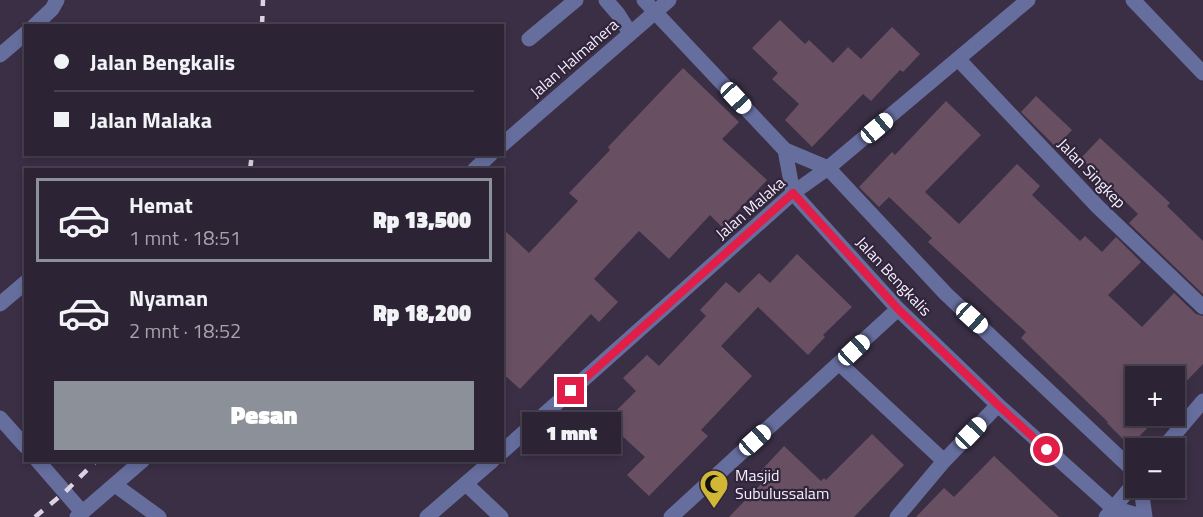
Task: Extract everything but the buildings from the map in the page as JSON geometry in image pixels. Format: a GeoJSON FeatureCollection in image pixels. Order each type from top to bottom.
{"type":"FeatureCollection","features":[{"type":"Feature","properties":{"kind":"street"},"geometry":{"type":"LineString","coordinates":[[36,24],[52,9],[57,0]]}},
{"type":"Feature","properties":{"kind":"street"},"geometry":{"type":"LineString","coordinates":[[529,39],[576,0]]}},
{"type":"Feature","properties":{"kind":"street"},"geometry":{"type":"LineString","coordinates":[[606,0],[630,33]]}},
{"type":"Feature","properties":{"kind":"street","name":"Jalan Bengkalis"},"geometry":{"type":"LineString","coordinates":[[644,0],[785,150],[828,168],[946,294],[1125,463]]}},
{"type":"Feature","properties":{"kind":"street","name":"Jalan Halmahera"},"geometry":{"type":"LineString","coordinates":[[504,143],[669,0]]}},
{"type":"Feature","properties":{"kind":"street","name":"Jalan Malaka"},"geometry":{"type":"LineString","coordinates":[[504,450],[793,193],[828,168],[1028,0]]}},
{"type":"Feature","properties":{"kind":"street"},"geometry":{"type":"LineString","coordinates":[[1133,0],[1203,73]]}},
{"type":"Feature","properties":{"kind":"street"},"geometry":{"type":"LineString","coordinates":[[0,55],[24,35]]}},
{"type":"Feature","properties":{"kind":"street","name":"Jalan Singkep"},"geometry":{"type":"LineString","coordinates":[[959,60],[1098,207],[1203,307]]}},
{"type":"Feature","properties":{"kind":"street"},"geometry":{"type":"LineString","coordinates":[[785,150],[793,193]]}},
{"type":"Feature","properties":{"kind":"street"},"geometry":{"type":"LineString","coordinates":[[476,168],[489,156]]}},
{"type":"Feature","properties":{"kind":"street","name":"Jalan Bengkalis"},"geometry":{"type":"LineString","coordinates":[[793,193],[898,309],[1110,513],[1145,517],[1142,498]]}},
{"type":"Feature","properties":{"kind":"street"},"geometry":{"type":"LineString","coordinates":[[0,304],[24,284]]}},
{"type":"Feature","properties":{"kind":"street"},"geometry":{"type":"LineString","coordinates":[[670,517],[898,309]]}},
{"type":"Feature","properties":{"kind":"street"},"geometry":{"type":"LineString","coordinates":[[840,364],[944,461]]}},
{"type":"Feature","properties":{"kind":"street"},"geometry":{"type":"LineString","coordinates":[[1172,438],[1203,401]]}},
{"type":"Feature","properties":{"kind":"street"},"geometry":{"type":"LineString","coordinates":[[897,517],[944,461],[998,405]]}},
{"type":"Feature","properties":{"kind":"street"},"geometry":{"type":"LineString","coordinates":[[0,418],[24,445]]}},
{"type":"Feature","properties":{"kind":"street"},"geometry":{"type":"LineString","coordinates":[[39,462],[80,515],[141,462]]}},
{"type":"Feature","properties":{"kind":"street"},"geometry":{"type":"LineString","coordinates":[[427,517],[491,462]]}},
{"type":"Feature","properties":{"kind":"street"},"geometry":{"type":"LineString","coordinates":[[115,484],[159,517]]}},
{"type":"Feature","properties":{"kind":"street"},"geometry":{"type":"LineString","coordinates":[[466,484],[501,517]]}},
{"type":"Feature","properties":{"kind":"street"},"geometry":{"type":"LineString","coordinates":[[1110,513],[1125,495]]}},
{"type":"Feature","properties":{"kind":"railway"},"geometry":{"type":"LineString","coordinates":[[262,24],[263,0]]}},
{"type":"Feature","properties":{"kind":"railway"},"geometry":{"type":"LineString","coordinates":[[250,168],[252,156]]}},
{"type":"Feature","properties":{"kind":"railway"},"geometry":{"type":"LineString","coordinates":[[35,517],[65,492],[95,462]]}},
{"type":"Feature","properties":{"kind":"place","name":"Masjid Subulussalam"},"geometry":{"type":"Point","coordinates":[714,510]}},
{"type":"Feature","properties":{"kind":"route"},"geometry":{"type":"LineString","coordinates":[[571,391],[793,193],[898,309],[1047,450]]}}]}
